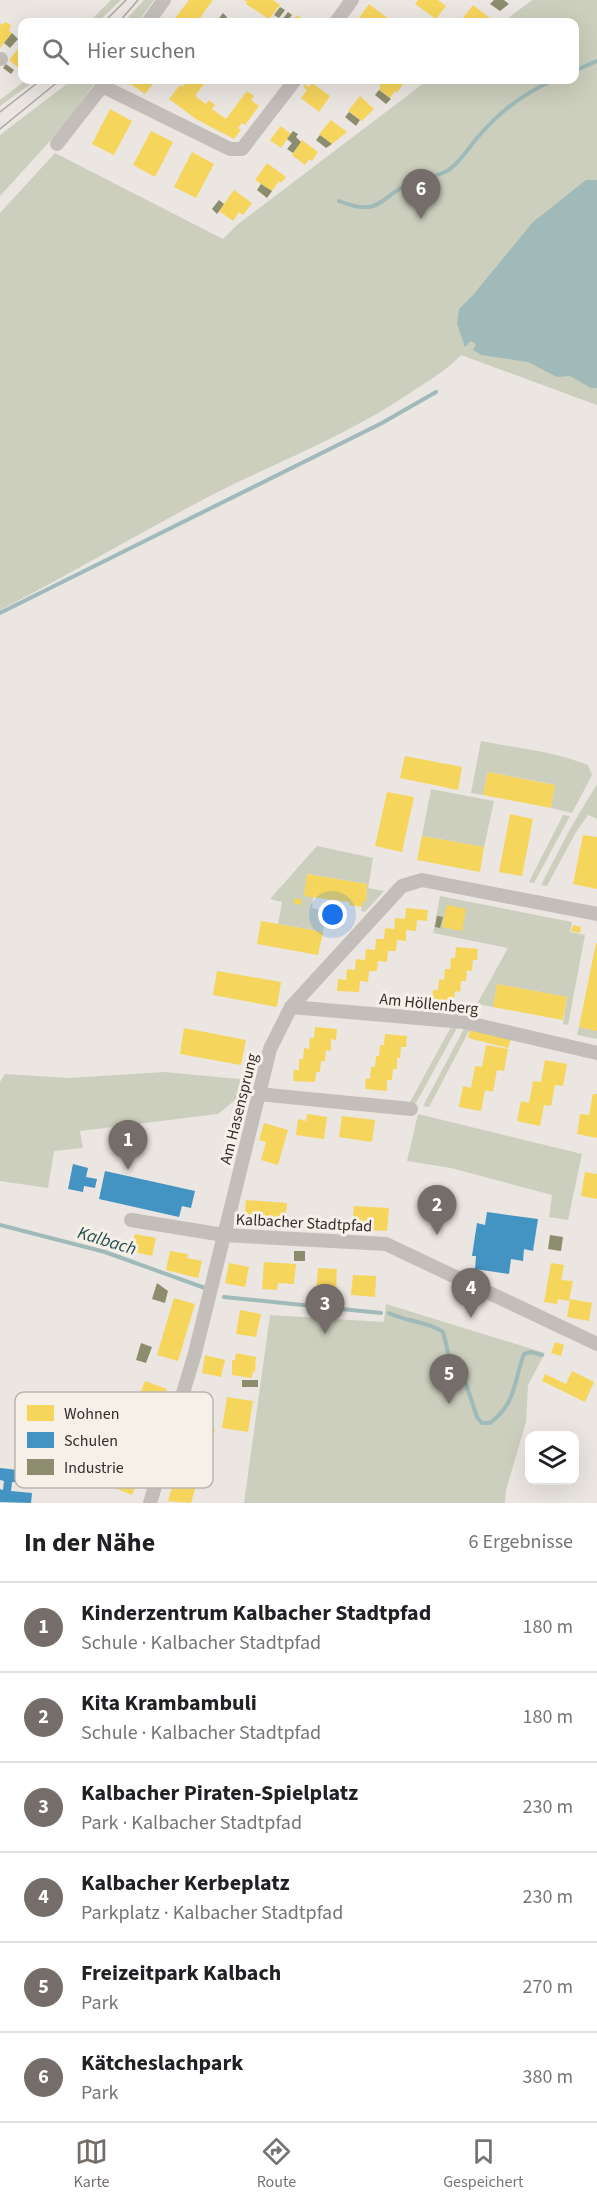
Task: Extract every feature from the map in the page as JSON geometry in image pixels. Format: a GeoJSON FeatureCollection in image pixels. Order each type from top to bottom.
{"type":"FeatureCollection","features":[{"type":"Feature","properties":{"kind":"street"},"geometry":{"type":"LineString","coordinates":[[151,18],[164,0]]}},
{"type":"Feature","properties":{"kind":"street"},"geometry":{"type":"LineString","coordinates":[[339,18],[352,0]]}},
{"type":"Feature","properties":{"kind":"street"},"geometry":{"type":"LineString","coordinates":[[57,144],[104,84]]}},
{"type":"Feature","properties":{"kind":"street"},"geometry":{"type":"LineString","coordinates":[[107,84],[230,149],[242,149],[292,84]]}},
{"type":"Feature","properties":{"kind":"street","name":"Am Hasensprung"},"geometry":{"type":"LineString","coordinates":[[183,1392],[270,1049],[291,1007],[402,886],[413,882],[423,880],[597,914]]}},
{"type":"Feature","properties":{"kind":"street","name":"Am Höllenberg"},"geometry":{"type":"LineString","coordinates":[[291,1007],[465,1022],[597,1053]]}},
{"type":"Feature","properties":{"kind":"street"},"geometry":{"type":"LineString","coordinates":[[258,1094],[411,1109]]}},
{"type":"Feature","properties":{"kind":"street","name":"Kalbacher Stadtpfad"},"geometry":{"type":"LineString","coordinates":[[131,1220],[224,1235],[386,1244],[597,1344]]}},
{"type":"Feature","properties":{"kind":"street","name":"Am Hasensprung"},"geometry":{"type":"LineString","coordinates":[[150,1503],[154,1488]]}},
{"type":"Feature","properties":{"kind":"green space"},"geometry":{"type":"Polygon","coordinates":[[[111,0],[121,0],[102,18],[93,18],[111,0]]]}},
{"type":"Feature","properties":{"kind":"green space"},"geometry":{"type":"Polygon","coordinates":[[[144,0],[154,0],[141,18],[128,18],[144,0]]]}},
{"type":"Feature","properties":{"kind":"green space"},"geometry":{"type":"Polygon","coordinates":[[[532,0],[597,0],[597,405],[461,355],[437,376],[361,422],[208,497],[0,610],[0,213],[55,153],[223,239],[237,225],[423,84],[579,84],[579,18],[508,18],[532,0]]]}},
{"type":"Feature","properties":{"kind":"green space"},"geometry":{"type":"Polygon","coordinates":[[[21,84],[30,84],[0,106],[0,100],[21,84]]]}},
{"type":"Feature","properties":{"kind":"green space"},"geometry":{"type":"Polygon","coordinates":[[[67,84],[94,84],[60,130],[0,196],[0,135],[67,84]]]}},
{"type":"Feature","properties":{"kind":"green space"},"geometry":{"type":"Polygon","coordinates":[[[481,741],[562,757],[588,765],[592,775],[572,813],[551,808],[555,785],[546,783],[488,772],[483,795],[471,793],[481,741]]]}},
{"type":"Feature","properties":{"kind":"green space"},"geometry":{"type":"Polygon","coordinates":[[[597,784],[597,819],[588,815],[576,832],[547,886],[541,885],[570,829],[597,784]]]}},
{"type":"Feature","properties":{"kind":"green space"},"geometry":{"type":"Polygon","coordinates":[[[431,789],[494,801],[484,847],[422,836],[431,789]]]}},
{"type":"Feature","properties":{"kind":"green space"},"geometry":{"type":"Polygon","coordinates":[[[563,815],[570,816],[534,883],[529,882],[563,815]]]}},
{"type":"Feature","properties":{"kind":"green space"},"geometry":{"type":"Polygon","coordinates":[[[317,846],[373,858],[368,888],[384,891],[365,912],[361,911],[363,901],[366,901],[367,884],[308,874],[304,895],[313,897],[312,908],[327,911],[323,932],[278,924],[282,902],[270,899],[317,846]]]}},
{"type":"Feature","properties":{"kind":"green space"},"geometry":{"type":"Polygon","coordinates":[[[440,896],[572,922],[570,932],[585,935],[568,1025],[563,1024],[567,997],[497,984],[493,1007],[477,1004],[508,948],[433,933],[440,896]]]}},
{"type":"Feature","properties":{"kind":"green space"},"geometry":{"type":"Polygon","coordinates":[[[451,1027],[457,1028],[416,1103],[410,1102],[451,1027]]]}},
{"type":"Feature","properties":{"kind":"green space"},"geometry":{"type":"Polygon","coordinates":[[[465,1027],[470,1029],[429,1107],[423,1106],[465,1027]]]}},
{"type":"Feature","properties":{"kind":"green space"},"geometry":{"type":"Polygon","coordinates":[[[579,1027],[597,1031],[597,1039],[577,1035],[579,1027]]]}},
{"type":"Feature","properties":{"kind":"green space"},"geometry":{"type":"Polygon","coordinates":[[[164,1072],[250,1080],[245,1092],[218,1114],[80,1131],[83,1148],[54,1151],[48,1188],[0,1181],[0,1082],[5,1074],[70,1078],[164,1072]]]}},
{"type":"Feature","properties":{"kind":"green space"},"geometry":{"type":"Polygon","coordinates":[[[418,1114],[582,1154],[568,1220],[549,1217],[552,1195],[451,1168],[407,1161],[418,1114]]]}},
{"type":"Feature","properties":{"kind":"green space"},"geometry":{"type":"Polygon","coordinates":[[[386,1304],[545,1353],[528,1385],[526,1422],[506,1490],[505,1503],[244,1503],[270,1315],[384,1322],[386,1304]]]}},
{"type":"Feature","properties":{"kind":"water"},"geometry":{"type":"Polygon","coordinates":[[[586,180],[597,180],[597,388],[591,388],[570,376],[557,377],[528,362],[481,355],[473,350],[476,344],[471,341],[465,347],[457,324],[459,309],[533,222],[586,180]]]}},
{"type":"Feature","properties":{"kind":"building: Wohnen"},"geometry":{"type":"Polygon","coordinates":[[[189,0],[213,0],[200,18],[175,18],[189,0]]]}},
{"type":"Feature","properties":{"kind":"building: Wohnen"},"geometry":{"type":"Polygon","coordinates":[[[244,0],[273,0],[280,5],[267,18],[246,4],[244,0]]]}},
{"type":"Feature","properties":{"kind":"building: Wohnen"},"geometry":{"type":"Polygon","coordinates":[[[418,0],[438,0],[446,6],[435,18],[415,4],[418,0]]]}},
{"type":"Feature","properties":{"kind":"building: Wohnen"},"geometry":{"type":"Polygon","coordinates":[[[369,4],[387,18],[359,18],[369,4]]]}},
{"type":"Feature","properties":{"kind":"building: Wohnen"},"geometry":{"type":"Polygon","coordinates":[[[473,5],[490,18],[463,18],[473,5]]]}},
{"type":"Feature","properties":{"kind":"building: Wohnen"},"geometry":{"type":"Polygon","coordinates":[[[5,22],[11,25],[9,31],[12,33],[0,48],[0,23],[2,25],[5,22]]]}},
{"type":"Feature","properties":{"kind":"building: Wohnen"},"geometry":{"type":"Polygon","coordinates":[[[18,49],[18,68],[9,60],[18,49]]]}},
{"type":"Feature","properties":{"kind":"building: Wohnen"},"geometry":{"type":"Polygon","coordinates":[[[130,84],[153,84],[145,94],[130,84]]]}},
{"type":"Feature","properties":{"kind":"building: Wohnen"},"geometry":{"type":"Polygon","coordinates":[[[184,84],[204,84],[195,96],[206,104],[209,100],[215,105],[212,109],[226,119],[247,91],[254,96],[251,100],[259,106],[245,125],[242,123],[238,128],[241,130],[234,139],[196,119],[169,99],[180,85],[182,87],[184,84]]]}},
{"type":"Feature","properties":{"kind":"building: Wohnen"},"geometry":{"type":"Polygon","coordinates":[[[305,84],[309,87],[313,84],[330,96],[319,112],[301,98],[307,90],[303,87],[305,84]]]}},
{"type":"Feature","properties":{"kind":"building: Wohnen"},"geometry":{"type":"Polygon","coordinates":[[[403,84],[390,98],[379,90],[381,87],[379,86],[403,84]]]}},
{"type":"Feature","properties":{"kind":"building: Wohnen"},"geometry":{"type":"Polygon","coordinates":[[[360,96],[374,109],[362,121],[348,111],[360,96]]]}},
{"type":"Feature","properties":{"kind":"building: Wohnen"},"geometry":{"type":"Polygon","coordinates":[[[110,109],[132,121],[114,155],[92,144],[110,109]]]}},
{"type":"Feature","properties":{"kind":"building: Wohnen"},"geometry":{"type":"Polygon","coordinates":[[[331,120],[347,132],[332,144],[319,134],[331,120]]]}},
{"type":"Feature","properties":{"kind":"building: Wohnen"},"geometry":{"type":"Polygon","coordinates":[[[281,126],[291,134],[281,148],[270,140],[281,126]]]}},
{"type":"Feature","properties":{"kind":"building: Wohnen"},"geometry":{"type":"Polygon","coordinates":[[[151,131],[173,142],[155,177],[133,165],[151,131]]]}},
{"type":"Feature","properties":{"kind":"building: Wohnen"},"geometry":{"type":"Polygon","coordinates":[[[302,140],[318,152],[312,161],[309,159],[305,165],[292,155],[302,140]]]}},
{"type":"Feature","properties":{"kind":"building: Wohnen"},"geometry":{"type":"Polygon","coordinates":[[[192,152],[214,164],[196,198],[174,187],[192,152]]]}},
{"type":"Feature","properties":{"kind":"building: Wohnen"},"geometry":{"type":"Polygon","coordinates":[[[267,163],[286,177],[281,183],[279,181],[272,191],[255,180],[267,163]]]}},
{"type":"Feature","properties":{"kind":"building: Wohnen"},"geometry":{"type":"Polygon","coordinates":[[[234,190],[252,203],[243,215],[239,212],[233,221],[219,211],[234,190]]]}},
{"type":"Feature","properties":{"kind":"building: Wohnen"},"geometry":{"type":"Polygon","coordinates":[[[405,756],[462,767],[458,790],[400,778],[405,756]]]}},
{"type":"Feature","properties":{"kind":"building: Wohnen"},"geometry":{"type":"Polygon","coordinates":[[[488,772],[555,785],[551,808],[483,795],[488,772]]]}},
{"type":"Feature","properties":{"kind":"building: Wohnen"},"geometry":{"type":"Polygon","coordinates":[[[387,792],[414,797],[402,852],[375,846],[387,792]]]}},
{"type":"Feature","properties":{"kind":"building: Wohnen"},"geometry":{"type":"Polygon","coordinates":[[[510,814],[533,819],[522,876],[499,872],[510,814]]]}},
{"type":"Feature","properties":{"kind":"building: Wohnen"},"geometry":{"type":"Polygon","coordinates":[[[583,835],[597,837],[597,889],[573,884],[583,835]]]}},
{"type":"Feature","properties":{"kind":"building: Wohnen"},"geometry":{"type":"Polygon","coordinates":[[[422,836],[484,847],[480,872],[417,860],[422,836]]]}},
{"type":"Feature","properties":{"kind":"building: Wohnen"},"geometry":{"type":"Polygon","coordinates":[[[307,874],[367,884],[366,902],[363,901],[362,907],[349,905],[349,902],[304,896],[307,874]]]}},
{"type":"Feature","properties":{"kind":"building: Wohnen"},"geometry":{"type":"Polygon","coordinates":[[[295,898],[302,900],[301,905],[293,903],[295,898]]]}},
{"type":"Feature","properties":{"kind":"building: Wohnen"},"geometry":{"type":"Polygon","coordinates":[[[447,905],[466,909],[462,931],[442,927],[447,905]]]}},
{"type":"Feature","properties":{"kind":"building: Wohnen"},"geometry":{"type":"Polygon","coordinates":[[[406,908],[428,910],[427,921],[417,920],[416,931],[406,930],[406,941],[397,940],[396,951],[388,951],[387,962],[378,961],[377,971],[369,971],[368,982],[360,981],[359,992],[337,991],[338,979],[346,980],[347,969],[355,970],[356,959],[365,960],[366,949],[375,950],[376,939],[384,939],[385,928],[394,929],[395,918],[405,919],[406,908]]]}},
{"type":"Feature","properties":{"kind":"building: Wohnen"},"geometry":{"type":"Polygon","coordinates":[[[261,921],[323,932],[318,955],[257,944],[261,921]]]}},
{"type":"Feature","properties":{"kind":"building: Wohnen"},"geometry":{"type":"Polygon","coordinates":[[[573,925],[581,927],[580,933],[571,931],[573,925]]]}},
{"type":"Feature","properties":{"kind":"building: Wohnen"},"geometry":{"type":"Polygon","coordinates":[[[597,943],[597,1031],[579,1027],[597,943]]]}},
{"type":"Feature","properties":{"kind":"building: Wohnen"},"geometry":{"type":"Polygon","coordinates":[[[456,947],[478,949],[477,960],[473,960],[472,971],[467,970],[466,981],[461,981],[460,992],[455,991],[454,1002],[432,1001],[433,990],[438,990],[439,979],[444,980],[445,969],[450,969],[451,958],[455,958],[456,947]]]}},
{"type":"Feature","properties":{"kind":"building: Wohnen"},"geometry":{"type":"Polygon","coordinates":[[[217,971],[281,982],[277,1007],[213,995],[217,971]]]}},
{"type":"Feature","properties":{"kind":"building: Wohnen"},"geometry":{"type":"Polygon","coordinates":[[[497,984],[567,997],[563,1020],[493,1007],[497,984]]]}},
{"type":"Feature","properties":{"kind":"building: Wohnen"},"geometry":{"type":"Polygon","coordinates":[[[315,1027],[337,1029],[336,1040],[331,1039],[331,1051],[326,1050],[325,1061],[321,1061],[320,1072],[316,1072],[315,1082],[293,1081],[294,1070],[299,1070],[299,1059],[303,1059],[304,1048],[309,1049],[310,1038],[314,1038],[315,1027]]]}},
{"type":"Feature","properties":{"kind":"building: Wohnen"},"geometry":{"type":"Polygon","coordinates":[[[184,1028],[246,1040],[241,1065],[180,1054],[184,1028]]]}},
{"type":"Feature","properties":{"kind":"building: Wohnen"},"geometry":{"type":"Polygon","coordinates":[[[470,1029],[511,1039],[508,1048],[468,1038],[470,1029]]]}},
{"type":"Feature","properties":{"kind":"building: Wohnen"},"geometry":{"type":"Polygon","coordinates":[[[385,1034],[407,1036],[406,1047],[401,1047],[400,1058],[397,1058],[397,1069],[393,1069],[392,1080],[387,1080],[387,1091],[365,1089],[366,1078],[370,1079],[371,1067],[375,1067],[376,1056],[379,1056],[380,1045],[384,1045],[385,1034]]]}},
{"type":"Feature","properties":{"kind":"building: Wohnen"},"geometry":{"type":"Polygon","coordinates":[[[486,1045],[508,1049],[504,1071],[497,1070],[493,1092],[485,1090],[481,1111],[459,1107],[463,1086],[471,1088],[475,1066],[482,1067],[486,1045]]]}},
{"type":"Feature","properties":{"kind":"building: Wohnen"},"geometry":{"type":"Polygon","coordinates":[[[545,1060],[567,1064],[563,1086],[555,1085],[551,1106],[544,1105],[540,1126],[517,1121],[521,1101],[529,1103],[533,1081],[541,1082],[545,1060]]]}},
{"type":"Feature","properties":{"kind":"building: Wohnen"},"geometry":{"type":"Polygon","coordinates":[[[593,1094],[597,1094],[597,1138],[577,1134],[580,1114],[589,1115],[593,1094]]]}},
{"type":"Feature","properties":{"kind":"building: Wohnen"},"geometry":{"type":"Polygon","coordinates":[[[307,1114],[327,1117],[324,1139],[296,1135],[298,1119],[306,1121],[307,1114]]]}},
{"type":"Feature","properties":{"kind":"building: Wohnen"},"geometry":{"type":"Polygon","coordinates":[[[342,1116],[375,1120],[372,1142],[339,1137],[342,1116]]]}},
{"type":"Feature","properties":{"kind":"building: Wohnen"},"geometry":{"type":"Polygon","coordinates":[[[264,1123],[288,1130],[278,1165],[261,1160],[266,1142],[259,1140],[264,1123]]]}},
{"type":"Feature","properties":{"kind":"building: Wohnen"},"geometry":{"type":"Polygon","coordinates":[[[585,1172],[597,1174],[597,1199],[581,1196],[585,1172]]]}},
{"type":"Feature","properties":{"kind":"building: Wohnen"},"geometry":{"type":"Polygon","coordinates":[[[246,1200],[287,1203],[285,1225],[244,1223],[246,1200]]]}},
{"type":"Feature","properties":{"kind":"building: Wohnen"},"geometry":{"type":"Polygon","coordinates":[[[354,1206],[389,1208],[387,1231],[352,1229],[354,1206]]]}},
{"type":"Feature","properties":{"kind":"building: Wohnen"},"geometry":{"type":"Polygon","coordinates":[[[135,1234],[156,1238],[152,1256],[130,1251],[135,1234]]]}},
{"type":"Feature","properties":{"kind":"building: Wohnen"},"geometry":{"type":"Polygon","coordinates":[[[170,1251],[188,1254],[187,1258],[202,1261],[198,1278],[166,1270],[170,1251]]]}},
{"type":"Feature","properties":{"kind":"building: Wohnen"},"geometry":{"type":"Polygon","coordinates":[[[264,1262],[296,1264],[294,1284],[278,1283],[277,1290],[262,1289],[264,1262]]]}},
{"type":"Feature","properties":{"kind":"building: Wohnen"},"geometry":{"type":"Polygon","coordinates":[[[229,1263],[249,1267],[245,1287],[225,1283],[229,1263]]]}},
{"type":"Feature","properties":{"kind":"building: Wohnen"},"geometry":{"type":"Polygon","coordinates":[[[551,1263],[564,1265],[561,1280],[573,1281],[569,1301],[558,1299],[557,1304],[544,1302],[551,1263]]]}},
{"type":"Feature","properties":{"kind":"building: Wohnen"},"geometry":{"type":"Polygon","coordinates":[[[318,1268],[337,1269],[336,1290],[316,1289],[318,1268]]]}},
{"type":"Feature","properties":{"kind":"building: Wohnen"},"geometry":{"type":"Polygon","coordinates":[[[353,1275],[376,1276],[375,1297],[351,1295],[353,1275]]]}},
{"type":"Feature","properties":{"kind":"building: Wohnen"},"geometry":{"type":"Polygon","coordinates":[[[174,1298],[195,1304],[178,1361],[157,1355],[174,1298]]]}},
{"type":"Feature","properties":{"kind":"building: Wohnen"},"geometry":{"type":"Polygon","coordinates":[[[570,1299],[592,1303],[589,1321],[567,1317],[570,1299]]]}},
{"type":"Feature","properties":{"kind":"building: Wohnen"},"geometry":{"type":"Polygon","coordinates":[[[240,1310],[261,1314],[256,1337],[236,1334],[240,1310]]]}},
{"type":"Feature","properties":{"kind":"building: Wohnen"},"geometry":{"type":"Polygon","coordinates":[[[555,1342],[564,1345],[561,1356],[551,1353],[555,1342]]]}},
{"type":"Feature","properties":{"kind":"building: Wohnen"},"geometry":{"type":"Polygon","coordinates":[[[236,1353],[256,1357],[255,1372],[253,1371],[252,1378],[232,1375],[232,1360],[235,1360],[236,1353]]]}},
{"type":"Feature","properties":{"kind":"building: Wohnen"},"geometry":{"type":"Polygon","coordinates":[[[205,1355],[225,1360],[221,1377],[202,1373],[205,1355]]]}},
{"type":"Feature","properties":{"kind":"building: Wohnen"},"geometry":{"type":"Polygon","coordinates":[[[572,1371],[594,1382],[585,1402],[542,1381],[545,1374],[566,1384],[572,1371]]]}},
{"type":"Feature","properties":{"kind":"building: Wohnen"},"geometry":{"type":"Polygon","coordinates":[[[145,1381],[167,1389],[166,1392],[141,1392],[145,1381]]]}},
{"type":"Feature","properties":{"kind":"building: Wohnen"},"geometry":{"type":"Polygon","coordinates":[[[227,1397],[253,1401],[248,1432],[222,1428],[227,1397]]]}},
{"type":"Feature","properties":{"kind":"building: Wohnen"},"geometry":{"type":"Polygon","coordinates":[[[115,1488],[135,1488],[132,1495],[115,1488]]]}},
{"type":"Feature","properties":{"kind":"building: Wohnen"},"geometry":{"type":"Polygon","coordinates":[[[172,1488],[195,1488],[191,1503],[168,1501],[172,1488]]]}},
{"type":"Feature","properties":{"kind":"building: Schulen"},"geometry":{"type":"Polygon","coordinates":[[[73,1164],[88,1168],[86,1177],[97,1179],[95,1188],[84,1186],[83,1192],[68,1189],[73,1164]]]}},
{"type":"Feature","properties":{"kind":"building: Schulen"},"geometry":{"type":"Polygon","coordinates":[[[105,1171],[195,1191],[191,1208],[182,1206],[179,1217],[99,1199],[105,1171]]]}},
{"type":"Feature","properties":{"kind":"building: Schulen"},"geometry":{"type":"Polygon","coordinates":[[[487,1212],[538,1219],[533,1251],[524,1249],[523,1261],[511,1259],[509,1274],[475,1269],[476,1256],[472,1256],[477,1223],[485,1225],[487,1212]]]}},
{"type":"Feature","properties":{"kind":"building: Schulen"},"geometry":{"type":"Polygon","coordinates":[[[0,1468],[15,1470],[15,1482],[12,1482],[11,1491],[32,1493],[31,1503],[0,1502],[0,1489],[3,1490],[4,1481],[0,1480],[0,1468]]]}},
{"type":"Feature","properties":{"kind":"building: Industrie"},"geometry":{"type":"Polygon","coordinates":[[[494,0],[504,0],[509,4],[500,11],[490,4],[494,0]]]}},
{"type":"Feature","properties":{"kind":"building: Industrie"},"geometry":{"type":"Polygon","coordinates":[[[280,7],[285,10],[279,18],[274,15],[280,7]]]}},
{"type":"Feature","properties":{"kind":"building: Industrie"},"geometry":{"type":"Polygon","coordinates":[[[288,12],[292,15],[290,18],[284,18],[288,12]]]}},
{"type":"Feature","properties":{"kind":"building: Industrie"},"geometry":{"type":"Polygon","coordinates":[[[12,33],[18,39],[10,48],[4,43],[12,33]]]}},
{"type":"Feature","properties":{"kind":"building: Industrie"},"geometry":{"type":"Polygon","coordinates":[[[6,64],[14,70],[11,74],[3,68],[6,64]]]}},
{"type":"Feature","properties":{"kind":"building: Industrie"},"geometry":{"type":"Polygon","coordinates":[[[379,90],[391,99],[386,104],[375,95],[379,90]]]}},
{"type":"Feature","properties":{"kind":"building: Industrie"},"geometry":{"type":"Polygon","coordinates":[[[349,112],[360,120],[356,126],[345,117],[349,112]]]}},
{"type":"Feature","properties":{"kind":"building: Industrie"},"geometry":{"type":"Polygon","coordinates":[[[293,131],[298,134],[296,137],[301,142],[293,153],[287,149],[292,143],[287,139],[293,131]]]}},
{"type":"Feature","properties":{"kind":"building: Industrie"},"geometry":{"type":"Polygon","coordinates":[[[320,135],[332,144],[326,148],[316,140],[320,135]]]}},
{"type":"Feature","properties":{"kind":"building: Industrie"},"geometry":{"type":"Polygon","coordinates":[[[261,184],[272,191],[267,198],[257,190],[261,184]]]}},
{"type":"Feature","properties":{"kind":"building: Industrie"},"geometry":{"type":"Polygon","coordinates":[[[219,200],[224,204],[217,214],[212,209],[219,200]]]}},
{"type":"Feature","properties":{"kind":"building: Industrie"},"geometry":{"type":"Polygon","coordinates":[[[437,916],[443,917],[440,928],[435,927],[437,916]]]}},
{"type":"Feature","properties":{"kind":"building: Industrie"},"geometry":{"type":"Polygon","coordinates":[[[550,1235],[563,1237],[561,1251],[548,1249],[550,1235]]]}},
{"type":"Feature","properties":{"kind":"building: Industrie"},"geometry":{"type":"Polygon","coordinates":[[[294,1251],[305,1251],[305,1261],[294,1261],[294,1251]]]}},
{"type":"Feature","properties":{"kind":"building: Industrie"},"geometry":{"type":"Polygon","coordinates":[[[157,1283],[168,1291],[165,1303],[152,1299],[157,1283]]]}},
{"type":"Feature","properties":{"kind":"building: Industrie"},"geometry":{"type":"Polygon","coordinates":[[[141,1343],[152,1347],[146,1363],[136,1360],[141,1343]]]}},
{"type":"Feature","properties":{"kind":"building: Industrie"},"geometry":{"type":"Polygon","coordinates":[[[242,1380],[258,1380],[258,1387],[242,1387],[242,1380]]]}},
{"type":"Feature","properties":{"kind":"waterway"},"geometry":{"type":"LineString","coordinates":[[579,69],[597,61]]}},
{"type":"Feature","properties":{"kind":"waterway"},"geometry":{"type":"LineString","coordinates":[[339,201],[353,206],[372,206],[379,204],[412,182],[447,171],[456,164],[503,111],[546,84]]}},
{"type":"Feature","properties":{"kind":"waterway"},"geometry":{"type":"LineString","coordinates":[[0,613],[382,423],[436,392]]}},
{"type":"Feature","properties":{"kind":"waterway","name":"Kalbach"},"geometry":{"type":"LineString","coordinates":[[0,1225],[105,1252],[205,1288]]}},
{"type":"Feature","properties":{"kind":"waterway","name":"Kalbach"},"geometry":{"type":"LineString","coordinates":[[224,1297],[381,1313]]}},
{"type":"Feature","properties":{"kind":"waterway","name":"Kalbach"},"geometry":{"type":"LineString","coordinates":[[389,1313],[443,1332],[449,1356],[465,1381],[477,1417],[482,1423],[490,1423],[510,1400],[524,1354],[531,1352],[542,1355]]}},
{"type":"Feature","properties":{"kind":"tram line"},"geometry":{"type":"LineString","coordinates":[[108,18],[126,0]]}},
{"type":"Feature","properties":{"kind":"tram line"},"geometry":{"type":"LineString","coordinates":[[122,18],[138,0]]}},
{"type":"Feature","properties":{"kind":"tram line"},"geometry":{"type":"LineString","coordinates":[[0,112],[36,84]]}},
{"type":"Feature","properties":{"kind":"tram line"},"geometry":{"type":"LineString","coordinates":[[0,129],[55,84]]}},
{"type":"Feature","properties":{"kind":"place","name":"Kätcheslachpark"},"geometry":{"type":"Point","coordinates":[421,219]}},
{"type":"Feature","properties":{"kind":"place","name":"Kinderzentrum Kalbacher Stadtpfad"},"geometry":{"type":"Point","coordinates":[128,1170]}},
{"type":"Feature","properties":{"kind":"place","name":"Kita Krambambuli"},"geometry":{"type":"Point","coordinates":[437,1235]}},
{"type":"Feature","properties":{"kind":"place","name":"Kalbacher Kerbeplatz"},"geometry":{"type":"Point","coordinates":[471,1318]}},
{"type":"Feature","properties":{"kind":"place","name":"Kalbacher Piraten-Spielplatz"},"geometry":{"type":"Point","coordinates":[325,1334]}},
{"type":"Feature","properties":{"kind":"place","name":"Freizeitpark Kalbach"},"geometry":{"type":"Point","coordinates":[449,1404]}}]}
